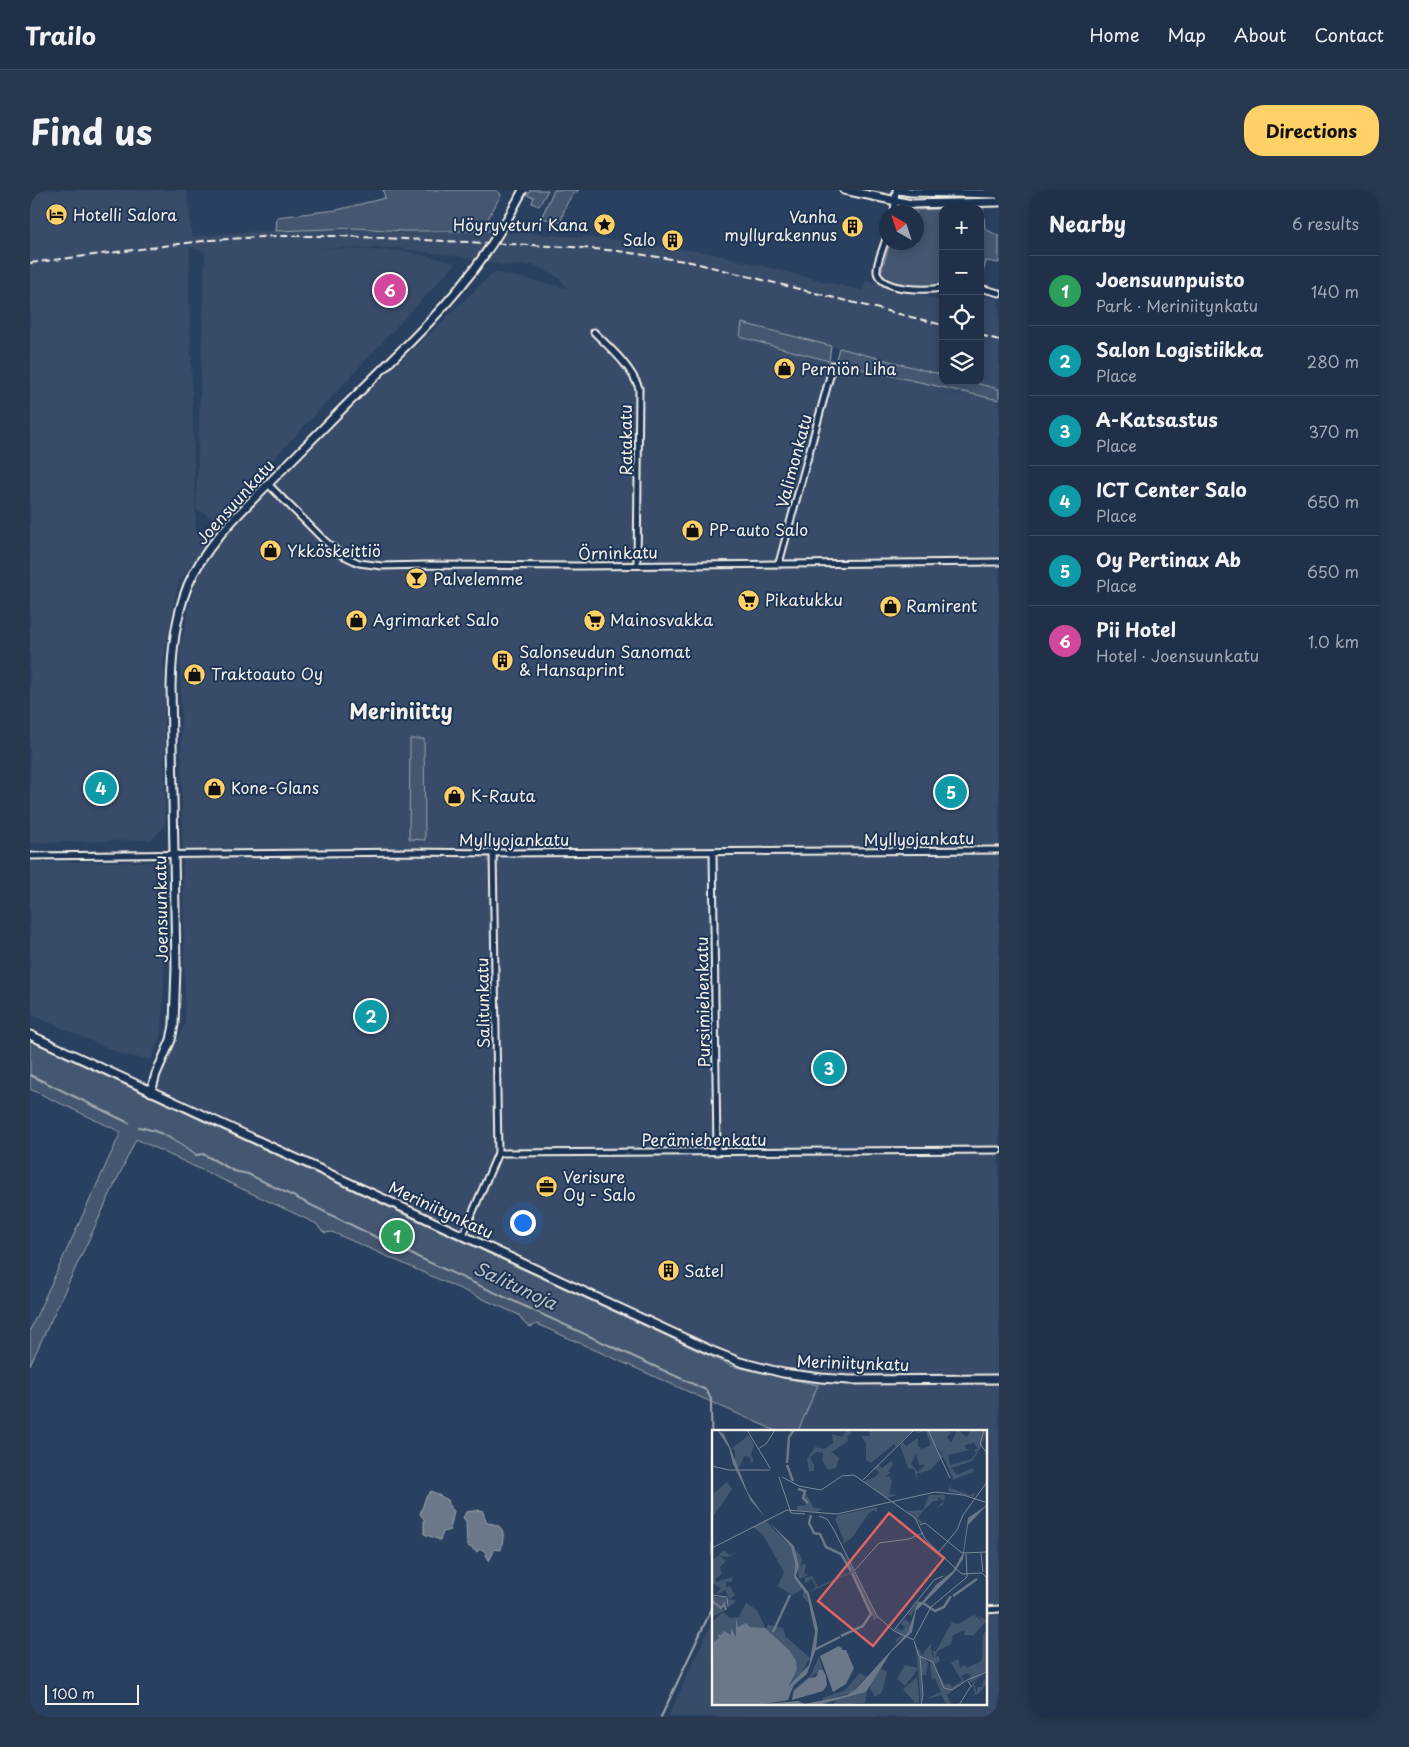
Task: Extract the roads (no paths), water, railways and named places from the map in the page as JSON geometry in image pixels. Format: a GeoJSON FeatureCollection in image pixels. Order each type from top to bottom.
{"type":"FeatureCollection","features":[{"type":"Feature","properties":{"kind":"main road","name":"Joensuunkatu"},"geometry":{"type":"LineString","coordinates":[[151,1092],[156,1074],[171,1040],[174,1025],[176,967],[173,855],[172,654],[176,622],[189,584],[210,547],[230,524],[456,294],[502,230],[522,190]]}},
{"type":"Feature","properties":{"kind":"main road"},"geometry":{"type":"LineString","coordinates":[[844,190],[910,204],[999,202]]}},
{"type":"Feature","properties":{"kind":"main road"},"geometry":{"type":"LineString","coordinates":[[897,190],[919,193],[999,194]]}},
{"type":"Feature","properties":{"kind":"main road","name":"Meriniitynkatu"},"geometry":{"type":"LineString","coordinates":[[30,1035],[710,1350],[740,1362],[783,1373],[849,1380],[999,1379]]}},
{"type":"Feature","properties":{"kind":"street"},"geometry":{"type":"LineString","coordinates":[[895,205],[897,190]]}},
{"type":"Feature","properties":{"kind":"street"},"geometry":{"type":"LineString","coordinates":[[883,250],[877,269],[878,275],[885,283],[910,289],[939,288]]}},
{"type":"Feature","properties":{"kind":"street"},"geometry":{"type":"LineString","coordinates":[[984,289],[999,292]]}},
{"type":"Feature","properties":{"kind":"street","name":"Ratakatu"},"geometry":{"type":"LineString","coordinates":[[594,332],[624,363],[634,376],[639,388],[638,565]]}},
{"type":"Feature","properties":{"kind":"street","name":"Valimonkatu"},"geometry":{"type":"LineString","coordinates":[[779,563],[833,365]]}},
{"type":"Feature","properties":{"kind":"street","name":"Örninkatu"},"geometry":{"type":"LineString","coordinates":[[268,484],[325,541],[342,554],[360,563],[382,566],[999,562]]}},
{"type":"Feature","properties":{"kind":"street","name":"Myllyojankatu"},"geometry":{"type":"LineString","coordinates":[[30,856],[411,852],[999,850]]}},
{"type":"Feature","properties":{"kind":"street","name":"Pursimiehenkatu"},"geometry":{"type":"LineString","coordinates":[[713,852],[717,1152]]}},
{"type":"Feature","properties":{"kind":"street","name":"Salitunkatu"},"geometry":{"type":"LineString","coordinates":[[493,853],[498,1153]]}},
{"type":"Feature","properties":{"kind":"street","name":"Perämiehenkatu"},"geometry":{"type":"LineString","coordinates":[[498,1153],[999,1150]]}},
{"type":"Feature","properties":{"kind":"street"},"geometry":{"type":"LineString","coordinates":[[463,1236],[498,1153]]}},
{"type":"Feature","properties":{"kind":"street"},"geometry":{"type":"LineString","coordinates":[[986,1610],[999,1609]]}},
{"type":"Feature","properties":{"kind":"waterway","name":"Salitunoja"},"geometry":{"type":"LineString","coordinates":[[30,1075],[129,1123]]}},
{"type":"Feature","properties":{"kind":"waterway","name":"Salitunoja"},"geometry":{"type":"LineString","coordinates":[[139,1127],[162,1134],[196,1155],[203,1154],[234,1171],[248,1174],[396,1247],[706,1390],[711,1399],[712,1490]]}},
{"type":"Feature","properties":{"kind":"waterway","name":"Salitunoja"},"geometry":{"type":"LineString","coordinates":[[661,1717],[712,1608]]}},
{"type":"Feature","properties":{"kind":"railway"},"geometry":{"type":"LineString","coordinates":[[30,263],[211,240],[278,236],[340,236],[572,247],[618,251],[691,262],[939,324]]}},
{"type":"Feature","properties":{"kind":"railway"},"geometry":{"type":"LineString","coordinates":[[984,336],[999,340]]}},
{"type":"Feature","properties":{"kind":"place","name":"Hotelli Salora"},"geometry":{"type":"Point","coordinates":[57,215]}},
{"type":"Feature","properties":{"kind":"place","name":"Höyryveturi Kana"},"geometry":{"type":"Point","coordinates":[604,225]}},
{"type":"Feature","properties":{"kind":"place","name":"Vanha myllyrakennus"},"geometry":{"type":"Point","coordinates":[853,226]}},
{"type":"Feature","properties":{"kind":"place","name":"Salo"},"geometry":{"type":"Point","coordinates":[672,240]}},
{"type":"Feature","properties":{"kind":"place","name":"Pii Hotel"},"geometry":{"type":"Point","coordinates":[390,290]}},
{"type":"Feature","properties":{"kind":"place","name":"Perniön Liha"},"geometry":{"type":"Point","coordinates":[785,369]}},
{"type":"Feature","properties":{"kind":"place","name":"PP-auto Salo"},"geometry":{"type":"Point","coordinates":[693,530]}},
{"type":"Feature","properties":{"kind":"place","name":"Ykköskeittiö"},"geometry":{"type":"Point","coordinates":[271,551]}},
{"type":"Feature","properties":{"kind":"place","name":"Palvelemme"},"geometry":{"type":"Point","coordinates":[417,579]}},
{"type":"Feature","properties":{"kind":"place","name":"Pikatukku"},"geometry":{"type":"Point","coordinates":[749,600]}},
{"type":"Feature","properties":{"kind":"place","name":"Ramirent"},"geometry":{"type":"Point","coordinates":[890,606]}},
{"type":"Feature","properties":{"kind":"place","name":"Agrimarket Salo"},"geometry":{"type":"Point","coordinates":[357,620]}},
{"type":"Feature","properties":{"kind":"place","name":"Mainosvakka"},"geometry":{"type":"Point","coordinates":[594,620]}},
{"type":"Feature","properties":{"kind":"place","name":"Salonseudun Sanomat & Hansaprint"},"geometry":{"type":"Point","coordinates":[503,661]}},
{"type":"Feature","properties":{"kind":"place","name":"Traktoauto Oy"},"geometry":{"type":"Point","coordinates":[195,674]}},
{"type":"Feature","properties":{"kind":"place","name":"ICT Center Salo"},"geometry":{"type":"Point","coordinates":[101,788]}},
{"type":"Feature","properties":{"kind":"place","name":"Kone-Glans"},"geometry":{"type":"Point","coordinates":[215,788]}},
{"type":"Feature","properties":{"kind":"place","name":"Oy Pertinax Ab"},"geometry":{"type":"Point","coordinates":[951,792]}},
{"type":"Feature","properties":{"kind":"place","name":"K-Rauta"},"geometry":{"type":"Point","coordinates":[455,796]}},
{"type":"Feature","properties":{"kind":"place","name":"Salon Logistiikka"},"geometry":{"type":"Point","coordinates":[371,1016]}},
{"type":"Feature","properties":{"kind":"place","name":"A-Katsastus"},"geometry":{"type":"Point","coordinates":[829,1068]}},
{"type":"Feature","properties":{"kind":"place","name":"Verisure Oy - Salo"},"geometry":{"type":"Point","coordinates":[547,1186]}},
{"type":"Feature","properties":{"kind":"place","name":"Joensuunpuisto"},"geometry":{"type":"Point","coordinates":[397,1236]}},
{"type":"Feature","properties":{"kind":"place","name":"Satel"},"geometry":{"type":"Point","coordinates":[668,1271]}},
{"type":"Feature","properties":{"kind":"district","name":"Meriniitty"},"geometry":{"type":"Point","coordinates":[401,712]}}]}
